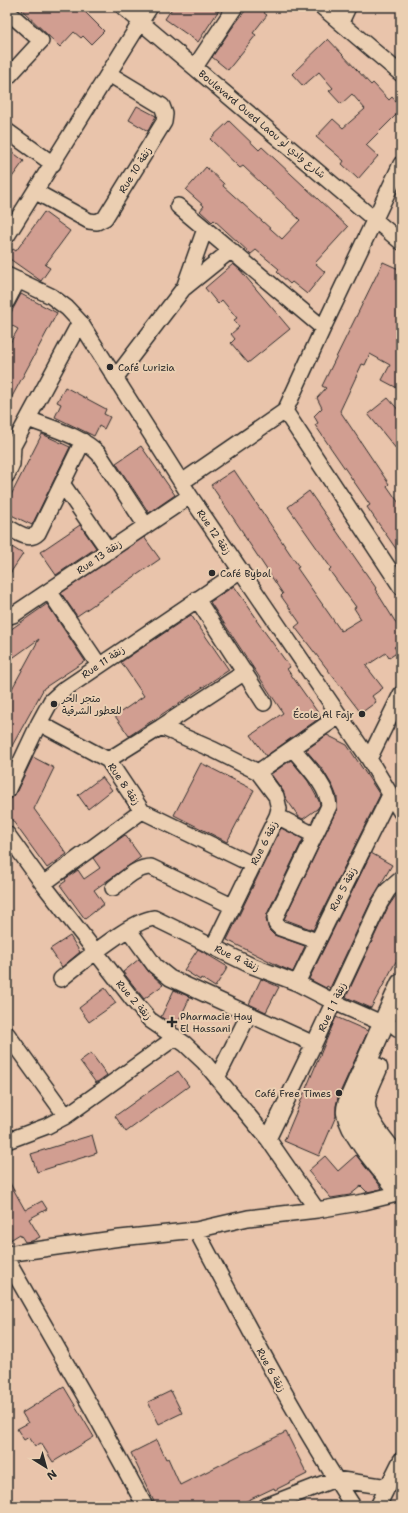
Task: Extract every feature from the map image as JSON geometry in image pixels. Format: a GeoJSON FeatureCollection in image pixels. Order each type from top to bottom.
{"type":"FeatureCollection","features":[{"type":"Feature","properties":{"kind":"main road"},"geometry":{"type":"LineString","coordinates":[[401,984],[396,1025],[354,1090],[348,1106],[375,1128],[401,1163]]}},
{"type":"Feature","properties":{"kind":"main road"},"geometry":{"type":"LineString","coordinates":[[356,1111],[355,1131],[367,1150],[401,1192]]}},
{"type":"Feature","properties":{"kind":"street","name":"Boulevard Oued Laou شارع وادي لو"},"geometry":{"type":"LineString","coordinates":[[123,7],[401,242]]}},
{"type":"Feature","properties":{"kind":"street"},"geometry":{"type":"LineString","coordinates":[[7,236],[36,192],[150,7]]}},
{"type":"Feature","properties":{"kind":"street"},"geometry":{"type":"LineString","coordinates":[[195,67],[235,7]]}},
{"type":"Feature","properties":{"kind":"street"},"geometry":{"type":"LineString","coordinates":[[322,7],[401,74]]}},
{"type":"Feature","properties":{"kind":"street"},"geometry":{"type":"LineString","coordinates":[[341,22],[348,7]]}},
{"type":"Feature","properties":{"kind":"street"},"geometry":{"type":"LineString","coordinates":[[7,11],[41,42],[7,78]]}},
{"type":"Feature","properties":{"kind":"street","name":"Rue 10 زنقة"},"geometry":{"type":"LineString","coordinates":[[36,192],[89,221],[97,222],[105,218],[164,122],[165,114],[162,106],[109,74]]}},
{"type":"Feature","properties":{"kind":"street"},"geometry":{"type":"LineString","coordinates":[[7,130],[53,164]]}},
{"type":"Feature","properties":{"kind":"street"},"geometry":{"type":"LineString","coordinates":[[182,482],[285,411],[401,164]]}},
{"type":"Feature","properties":{"kind":"street"},"geometry":{"type":"LineString","coordinates":[[178,206],[323,328]]}},
{"type":"Feature","properties":{"kind":"street"},"geometry":{"type":"LineString","coordinates":[[183,289],[204,229]]}},
{"type":"Feature","properties":{"kind":"street"},"geometry":{"type":"LineString","coordinates":[[116,377],[183,289],[230,251]]}},
{"type":"Feature","properties":{"kind":"street"},"geometry":{"type":"LineString","coordinates":[[7,301],[12,277]]}},
{"type":"Feature","properties":{"kind":"street","name":"Rue 12 زنقة"},"geometry":{"type":"LineString","coordinates":[[12,277],[51,296],[67,308],[80,322],[190,496],[369,759],[401,812]]}},
{"type":"Feature","properties":{"kind":"street"},"geometry":{"type":"LineString","coordinates":[[9,460],[28,419],[80,322]]}},
{"type":"Feature","properties":{"kind":"street"},"geometry":{"type":"LineString","coordinates":[[285,411],[401,587]]}},
{"type":"Feature","properties":{"kind":"street"},"geometry":{"type":"LineString","coordinates":[[28,419],[83,441],[99,454],[146,526]]}},
{"type":"Feature","properties":{"kind":"street"},"geometry":{"type":"LineString","coordinates":[[7,527],[29,538],[34,537],[38,533],[63,485],[83,441]]}},
{"type":"Feature","properties":{"kind":"street"},"geometry":{"type":"LineString","coordinates":[[63,485],[109,551]]}},
{"type":"Feature","properties":{"kind":"street","name":"Rue 13 زنقة"},"geometry":{"type":"LineString","coordinates":[[7,617],[13,615],[190,496]]}},
{"type":"Feature","properties":{"kind":"street","name":"Rue 11 زنقة"},"geometry":{"type":"LineString","coordinates":[[9,783],[51,701],[62,691],[99,665],[241,570]]}},
{"type":"Feature","properties":{"kind":"street"},"geometry":{"type":"LineString","coordinates":[[49,591],[99,665]]}},
{"type":"Feature","properties":{"kind":"street"},"geometry":{"type":"LineString","coordinates":[[197,599],[264,703]]}},
{"type":"Feature","properties":{"kind":"street"},"geometry":{"type":"LineString","coordinates":[[108,760],[245,672]]}},
{"type":"Feature","properties":{"kind":"street"},"geometry":{"type":"LineString","coordinates":[[369,759],[401,694]]}},
{"type":"Feature","properties":{"kind":"street"},"geometry":{"type":"LineString","coordinates":[[258,772],[339,716]]}},
{"type":"Feature","properties":{"kind":"street","name":"Rue 8 زنقة"},"geometry":{"type":"LineString","coordinates":[[39,723],[108,760],[142,811],[253,865]]}},
{"type":"Feature","properties":{"kind":"street","name":"Rue 6 زنقة"},"geometry":{"type":"LineString","coordinates":[[161,727],[214,750],[258,772],[276,796],[279,809],[277,816],[213,947]]}},
{"type":"Feature","properties":{"kind":"street"},"geometry":{"type":"LineString","coordinates":[[293,749],[325,790],[329,798],[329,806],[275,918],[276,924],[280,928],[317,941]]}},
{"type":"Feature","properties":{"kind":"street","name":"Rue 5 زنقة"},"geometry":{"type":"LineString","coordinates":[[297,983],[390,795]]}},
{"type":"Feature","properties":{"kind":"street"},"geometry":{"type":"LineString","coordinates":[[43,884],[142,811]]}},
{"type":"Feature","properties":{"kind":"street"},"geometry":{"type":"LineString","coordinates":[[277,816],[314,835]]}},
{"type":"Feature","properties":{"kind":"street","name":"Rue 2 زنقة"},"geometry":{"type":"LineString","coordinates":[[7,834],[95,954],[150,1020],[193,1051],[217,1078],[268,1139],[317,1210]]}},
{"type":"Feature","properties":{"kind":"street"},"geometry":{"type":"LineString","coordinates":[[113,888],[137,870],[144,867],[151,867],[232,906]]}},
{"type":"Feature","properties":{"kind":"street","name":"Rue 1 زنقة 1"},"geometry":{"type":"LineString","coordinates":[[268,1139],[380,903],[388,890],[401,879]]}},
{"type":"Feature","properties":{"kind":"street","name":"Rue 4 زنقة"},"geometry":{"type":"LineString","coordinates":[[61,979],[128,929],[146,918],[154,918],[250,964],[297,983],[334,1002],[396,1025]]}},
{"type":"Feature","properties":{"kind":"street"},"geometry":{"type":"LineString","coordinates":[[128,929],[155,966],[170,978],[314,1044]]}},
{"type":"Feature","properties":{"kind":"street"},"geometry":{"type":"LineString","coordinates":[[217,1078],[249,1014]]}},
{"type":"Feature","properties":{"kind":"street"},"geometry":{"type":"LineString","coordinates":[[7,1034],[66,1116]]}},
{"type":"Feature","properties":{"kind":"street"},"geometry":{"type":"LineString","coordinates":[[7,1140],[47,1126],[66,1116],[176,1038]]}},
{"type":"Feature","properties":{"kind":"street"},"geometry":{"type":"LineString","coordinates":[[7,1254],[120,1238],[196,1230],[248,1218],[317,1210],[364,1202],[401,1192]]}},
{"type":"Feature","properties":{"kind":"street","name":"Rue 6 زنقة"},"geometry":{"type":"LineString","coordinates":[[196,1230],[273,1374],[352,1506]]}},
{"type":"Feature","properties":{"kind":"street"},"geometry":{"type":"LineString","coordinates":[[7,1260],[91,1407],[145,1506]]}},
{"type":"Feature","properties":{"kind":"street"},"geometry":{"type":"LineString","coordinates":[[378,1506],[401,1460]]}},
{"type":"Feature","properties":{"kind":"street"},"geometry":{"type":"LineString","coordinates":[[266,1506],[335,1479],[388,1487]]}},
{"type":"Feature","properties":{"kind":"building"},"geometry":{"type":"Polygon","coordinates":[[[19,7],[80,7],[104,31],[91,44],[83,36],[81,38],[74,32],[60,47],[19,7]]]}},
{"type":"Feature","properties":{"kind":"building"},"geometry":{"type":"Polygon","coordinates":[[[173,7],[221,7],[198,42],[165,19],[173,7]]]}},
{"type":"Feature","properties":{"kind":"building"},"geometry":{"type":"Polygon","coordinates":[[[248,7],[269,7],[264,13],[267,15],[253,33],[256,35],[228,70],[212,57],[248,7]]]}},
{"type":"Feature","properties":{"kind":"building"},"geometry":{"type":"Polygon","coordinates":[[[328,39],[371,85],[373,83],[389,100],[392,97],[401,107],[401,110],[366,145],[378,156],[358,179],[342,164],[344,161],[316,137],[333,119],[343,128],[365,109],[352,94],[341,104],[329,91],[333,88],[319,72],[303,86],[292,74],[328,39]]]}},
{"type":"Feature","properties":{"kind":"building"},"geometry":{"type":"Polygon","coordinates":[[[137,106],[156,116],[148,131],[129,120],[137,106]]]}},
{"type":"Feature","properties":{"kind":"building"},"geometry":{"type":"Polygon","coordinates":[[[229,121],[259,150],[262,147],[348,227],[315,263],[325,272],[307,294],[292,282],[290,284],[277,272],[279,269],[256,250],[251,254],[214,220],[212,222],[200,211],[204,206],[186,190],[206,167],[224,184],[223,186],[282,239],[300,220],[243,166],[240,168],[210,139],[229,121]]]}},
{"type":"Feature","properties":{"kind":"building"},"geometry":{"type":"Polygon","coordinates":[[[7,148],[24,161],[7,184],[7,148]]]}},
{"type":"Feature","properties":{"kind":"building"},"geometry":{"type":"Polygon","coordinates":[[[44,212],[70,231],[45,265],[50,268],[41,281],[7,257],[13,249],[16,251],[44,212]]]}},
{"type":"Feature","properties":{"kind":"building"},"geometry":{"type":"Polygon","coordinates":[[[383,262],[401,270],[401,390],[382,380],[390,365],[370,354],[365,365],[362,364],[340,411],[389,484],[387,486],[401,506],[401,556],[367,507],[370,505],[315,425],[318,423],[314,416],[322,408],[317,398],[326,388],[322,386],[383,262]]]}},
{"type":"Feature","properties":{"kind":"building"},"geometry":{"type":"Polygon","coordinates":[[[233,264],[240,270],[290,329],[248,363],[231,343],[235,339],[231,334],[239,327],[234,320],[237,318],[222,300],[218,304],[205,288],[233,264]]]}},
{"type":"Feature","properties":{"kind":"building"},"geometry":{"type":"Polygon","coordinates":[[[21,294],[57,313],[7,406],[7,348],[18,329],[7,323],[7,320],[21,294]]]}},
{"type":"Feature","properties":{"kind":"building"},"geometry":{"type":"Polygon","coordinates":[[[65,387],[106,409],[104,414],[110,417],[104,429],[99,426],[94,436],[55,417],[61,404],[57,402],[65,387]]]}},
{"type":"Feature","properties":{"kind":"building"},"geometry":{"type":"Polygon","coordinates":[[[388,398],[401,413],[401,455],[368,414],[388,398]]]}},
{"type":"Feature","properties":{"kind":"building"},"geometry":{"type":"Polygon","coordinates":[[[42,434],[70,447],[32,525],[7,513],[7,503],[42,434]]]}},
{"type":"Feature","properties":{"kind":"building"},"geometry":{"type":"Polygon","coordinates":[[[141,446],[175,495],[149,513],[116,463],[141,446]]]}},
{"type":"Feature","properties":{"kind":"building"},"geometry":{"type":"Polygon","coordinates":[[[234,470],[299,567],[297,568],[341,631],[361,619],[354,608],[356,607],[329,570],[331,568],[288,507],[309,491],[376,588],[375,589],[401,631],[401,643],[394,647],[398,652],[389,658],[386,653],[366,666],[383,688],[372,696],[376,702],[361,713],[295,627],[300,623],[281,596],[283,594],[211,485],[234,470]]]}},
{"type":"Feature","properties":{"kind":"building"},"geometry":{"type":"Polygon","coordinates":[[[80,525],[96,548],[56,575],[40,552],[80,525]]]}},
{"type":"Feature","properties":{"kind":"building"},"geometry":{"type":"Polygon","coordinates":[[[144,537],[160,559],[77,616],[61,593],[144,537]]]}},
{"type":"Feature","properties":{"kind":"building"},"geometry":{"type":"Polygon","coordinates":[[[7,544],[23,554],[7,578],[7,544]]]}},
{"type":"Feature","properties":{"kind":"building"},"geometry":{"type":"Polygon","coordinates":[[[234,586],[257,619],[256,620],[290,667],[287,669],[321,717],[266,756],[251,735],[283,713],[210,602],[234,586]]]}},
{"type":"Feature","properties":{"kind":"building"},"geometry":{"type":"Polygon","coordinates":[[[47,604],[85,661],[44,688],[7,755],[7,698],[39,639],[7,662],[7,632],[47,604]]]}},
{"type":"Feature","properties":{"kind":"building"},"geometry":{"type":"Polygon","coordinates":[[[191,615],[229,670],[129,736],[115,716],[144,696],[121,662],[191,615]]]}},
{"type":"Feature","properties":{"kind":"building"},"geometry":{"type":"Polygon","coordinates":[[[327,735],[347,745],[380,795],[313,930],[284,919],[337,809],[337,797],[333,787],[323,770],[306,750],[327,735]]]}},
{"type":"Feature","properties":{"kind":"building"},"geometry":{"type":"Polygon","coordinates":[[[33,757],[54,768],[34,809],[67,854],[47,868],[7,813],[7,805],[10,799],[15,795],[33,757]]]}},
{"type":"Feature","properties":{"kind":"building"},"geometry":{"type":"Polygon","coordinates":[[[291,760],[308,781],[320,805],[303,819],[299,817],[271,774],[291,760]]]}},
{"type":"Feature","properties":{"kind":"building"},"geometry":{"type":"Polygon","coordinates":[[[201,763],[254,790],[227,842],[174,815],[201,763]]]}},
{"type":"Feature","properties":{"kind":"building"},"geometry":{"type":"Polygon","coordinates":[[[102,777],[112,790],[88,809],[78,795],[102,777]]]}},
{"type":"Feature","properties":{"kind":"building"},"geometry":{"type":"Polygon","coordinates":[[[281,828],[303,839],[266,919],[269,930],[274,935],[305,946],[293,972],[227,940],[281,828]]]}},
{"type":"Feature","properties":{"kind":"building"},"geometry":{"type":"Polygon","coordinates":[[[125,835],[141,857],[94,890],[104,904],[85,919],[60,885],[66,881],[65,879],[78,870],[84,879],[100,868],[93,858],[125,835]]]}},
{"type":"Feature","properties":{"kind":"building"},"geometry":{"type":"Polygon","coordinates":[[[371,853],[392,865],[372,899],[330,988],[327,986],[326,988],[309,979],[371,853]]]}},
{"type":"Feature","properties":{"kind":"building"},"geometry":{"type":"Polygon","coordinates":[[[397,894],[401,896],[401,952],[371,1008],[346,997],[388,907],[397,894]]]}},
{"type":"Feature","properties":{"kind":"building"},"geometry":{"type":"Polygon","coordinates":[[[70,936],[80,952],[62,967],[50,949],[70,936]]]}},
{"type":"Feature","properties":{"kind":"building"},"geometry":{"type":"Polygon","coordinates":[[[198,949],[228,967],[215,987],[184,970],[198,949]]]}},
{"type":"Feature","properties":{"kind":"building"},"geometry":{"type":"Polygon","coordinates":[[[139,959],[148,971],[163,985],[144,999],[123,972],[139,959]]]}},
{"type":"Feature","properties":{"kind":"building"},"geometry":{"type":"Polygon","coordinates":[[[261,979],[279,987],[266,1012],[249,1004],[261,979]]]}},
{"type":"Feature","properties":{"kind":"building"},"geometry":{"type":"Polygon","coordinates":[[[105,988],[116,1003],[89,1022],[79,1008],[105,988]]]}},
{"type":"Feature","properties":{"kind":"building"},"geometry":{"type":"Polygon","coordinates":[[[174,990],[190,997],[176,1027],[161,1017],[174,990]]]}},
{"type":"Feature","properties":{"kind":"building"},"geometry":{"type":"Polygon","coordinates":[[[336,1017],[368,1031],[338,1097],[336,1116],[319,1156],[284,1141],[336,1017]]]}},
{"type":"Feature","properties":{"kind":"building"},"geometry":{"type":"Polygon","coordinates":[[[91,1053],[107,1075],[96,1083],[80,1061],[91,1053]]]}},
{"type":"Feature","properties":{"kind":"building"},"geometry":{"type":"Polygon","coordinates":[[[178,1071],[189,1086],[126,1132],[115,1116],[178,1071]]]}},
{"type":"Feature","properties":{"kind":"building"},"geometry":{"type":"Polygon","coordinates":[[[92,1135],[97,1153],[37,1172],[31,1154],[92,1135]]]}},
{"type":"Feature","properties":{"kind":"building"},"geometry":{"type":"Polygon","coordinates":[[[356,1155],[382,1188],[381,1189],[367,1192],[361,1186],[350,1195],[331,1198],[308,1171],[325,1156],[338,1171],[356,1155]]]}},
{"type":"Feature","properties":{"kind":"building"},"geometry":{"type":"Polygon","coordinates":[[[7,1178],[25,1210],[42,1201],[47,1209],[29,1219],[40,1237],[32,1241],[25,1242],[20,1234],[7,1242],[7,1178]]]}},
{"type":"Feature","properties":{"kind":"building"},"geometry":{"type":"Polygon","coordinates":[[[64,1387],[94,1437],[53,1462],[41,1443],[35,1446],[29,1437],[24,1440],[17,1429],[28,1423],[22,1413],[64,1387]]]}},
{"type":"Feature","properties":{"kind":"building"},"geometry":{"type":"Polygon","coordinates":[[[171,1391],[182,1413],[159,1424],[148,1402],[171,1391]]]}},
{"type":"Feature","properties":{"kind":"building"},"geometry":{"type":"Polygon","coordinates":[[[286,1432],[307,1474],[275,1490],[274,1488],[236,1506],[156,1506],[131,1453],[157,1440],[166,1459],[168,1458],[180,1485],[286,1432]]]}},
{"type":"Feature","properties":{"kind":"place","name":"Café Lurizia"},"geometry":{"type":"Point","coordinates":[110,367]}},
{"type":"Feature","properties":{"kind":"place","name":"Café Bybal"},"geometry":{"type":"Point","coordinates":[212,573]}},
{"type":"Feature","properties":{"kind":"place","name":"متجر الحر للعطور الشرقية"},"geometry":{"type":"Point","coordinates":[54,704]}},
{"type":"Feature","properties":{"kind":"place","name":"École Al Fajr"},"geometry":{"type":"Point","coordinates":[362,714]}},
{"type":"Feature","properties":{"kind":"place","name":"Pharmacie Hay El Hassani"},"geometry":{"type":"Point","coordinates":[172,1022]}},
{"type":"Feature","properties":{"kind":"place","name":"Café Free Times"},"geometry":{"type":"Point","coordinates":[339,1093]}}]}
